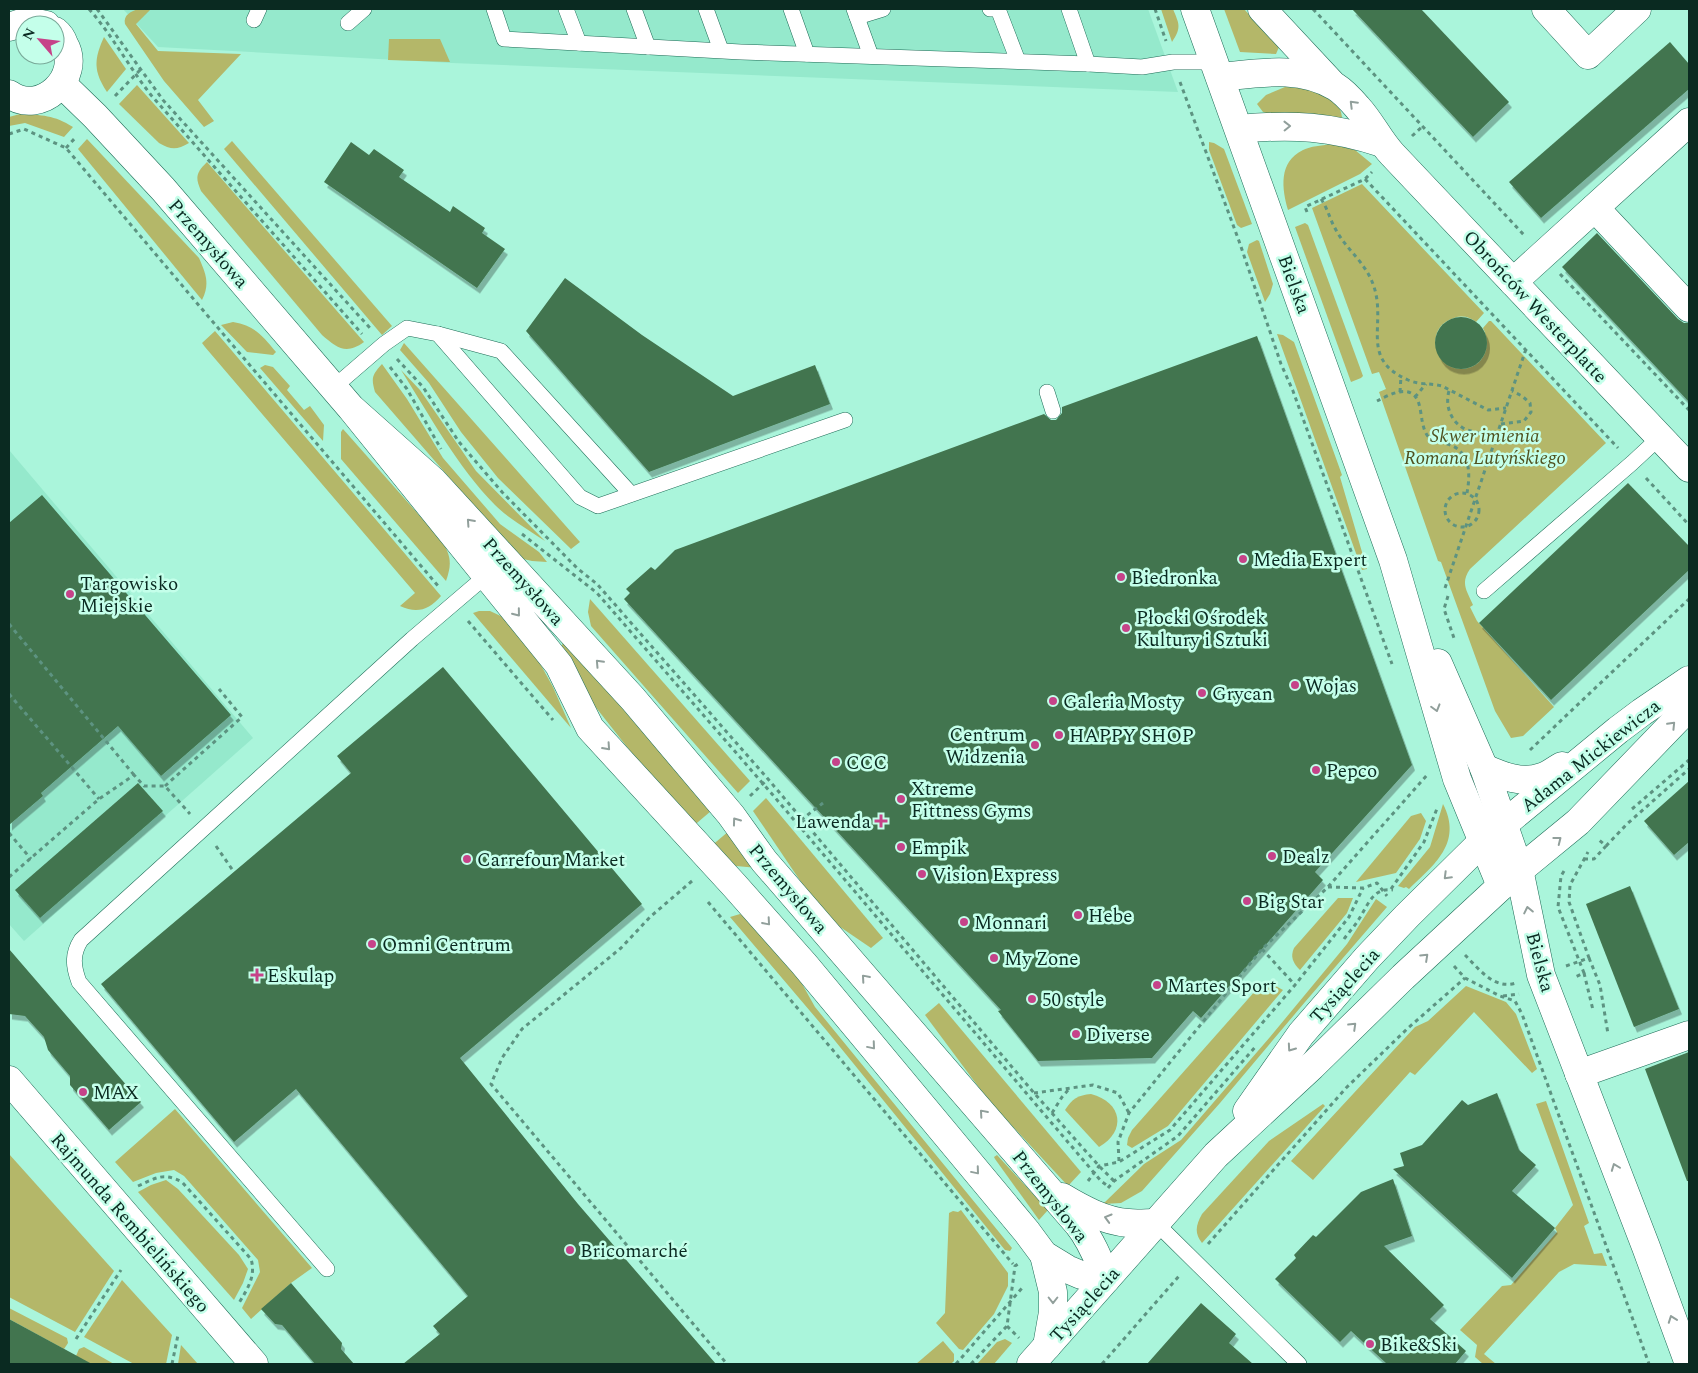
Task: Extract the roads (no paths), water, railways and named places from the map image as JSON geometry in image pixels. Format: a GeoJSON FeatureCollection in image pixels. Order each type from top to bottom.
{"type":"FeatureCollection","features":[{"type":"Feature","properties":{"kind":"street","name":"Bielska"},"geometry":{"type":"LineString","coordinates":[[1195,9],[1393,560],[1457,779],[1493,833]]}},
{"type":"Feature","properties":{"kind":"street","name":"Obrońców Westerplatte"},"geometry":{"type":"LineString","coordinates":[[1262,9],[1333,86],[1359,109],[1382,143],[1689,468]]}},
{"type":"Feature","properties":{"kind":"street"},"geometry":{"type":"LineString","coordinates":[[1546,9],[1588,54],[1637,9]]}},
{"type":"Feature","properties":{"kind":"street"},"geometry":{"type":"LineString","coordinates":[[9,94],[14,98],[32,101],[49,96],[62,84],[69,67],[68,50],[65,45]]}},
{"type":"Feature","properties":{"kind":"street","name":"Obrońców Westerplatte"},"geometry":{"type":"LineString","coordinates":[[1218,70],[1276,71],[1310,75],[1333,86]]}},
{"type":"Feature","properties":{"kind":"street","name":"Przemysłowa"},"geometry":{"type":"LineString","coordinates":[[62,84],[95,116],[163,189],[342,398],[559,665],[590,728],[804,964],[1040,1250],[1067,1269],[1081,1275],[1106,1280]]}},
{"type":"Feature","properties":{"kind":"street","name":"Obrońców Westerplatte"},"geometry":{"type":"LineString","coordinates":[[1239,130],[1267,126],[1325,128],[1353,133],[1382,143]]}},
{"type":"Feature","properties":{"kind":"street"},"geometry":{"type":"LineString","coordinates":[[1514,282],[1595,208],[1684,136]]}},
{"type":"Feature","properties":{"kind":"street"},"geometry":{"type":"LineString","coordinates":[[1595,208],[1689,308]]}},
{"type":"Feature","properties":{"kind":"street","name":"Przemysłowa"},"geometry":{"type":"LineString","coordinates":[[342,398],[433,481],[632,699],[731,814],[764,861],[1061,1196],[1084,1232],[1106,1280]]}},
{"type":"Feature","properties":{"kind":"street","name":"Bielska"},"geometry":{"type":"LineString","coordinates":[[1393,560],[1484,768],[1493,833],[1510,878],[1544,982],[1689,1364]]}},
{"type":"Feature","properties":{"kind":"street","name":"Adama Mickiewicza"},"geometry":{"type":"LineString","coordinates":[[1493,833],[1618,730],[1689,680]]}},
{"type":"Feature","properties":{"kind":"street","name":"Adama Mickiewicza"},"geometry":{"type":"LineString","coordinates":[[1510,878],[1572,828],[1689,707]]}},
{"type":"Feature","properties":{"kind":"street"},"geometry":{"type":"LineString","coordinates":[[1484,768],[1515,779],[1542,777],[1570,762],[1618,730]]}},
{"type":"Feature","properties":{"kind":"street","name":"Tysiąclecia"},"geometry":{"type":"LineString","coordinates":[[1216,1155],[1301,1034],[1367,958],[1407,916],[1493,833]]}},
{"type":"Feature","properties":{"kind":"street","name":"Tysiąclecia"},"geometry":{"type":"LineString","coordinates":[[1039,1355],[1216,1155],[1510,878]]}},
{"type":"Feature","properties":{"kind":"street"},"geometry":{"type":"LineString","coordinates":[[1579,1074],[1689,1035]]}},
{"type":"Feature","properties":{"kind":"street","name":"Rajmunda Rembielińskiego"},"geometry":{"type":"LineString","coordinates":[[9,1080],[254,1364]]}},
{"type":"Feature","properties":{"kind":"street"},"geometry":{"type":"LineString","coordinates":[[1061,1196],[1105,1218],[1127,1223],[1156,1223]]}},
{"type":"Feature","properties":{"kind":"street"},"geometry":{"type":"LineString","coordinates":[[1039,1355],[1053,1312],[1053,1292],[1040,1250]]}},
{"type":"Feature","properties":{"kind":"lane"},"geometry":{"type":"LineString","coordinates":[[348,23],[364,9]]}},
{"type":"Feature","properties":{"kind":"lane"},"geometry":{"type":"LineString","coordinates":[[494,9],[504,39],[807,54],[1142,67],[1173,62],[1218,70]]}},
{"type":"Feature","properties":{"kind":"lane"},"geometry":{"type":"LineString","coordinates":[[566,9],[579,43]]}},
{"type":"Feature","properties":{"kind":"lane"},"geometry":{"type":"LineString","coordinates":[[634,9],[648,47]]}},
{"type":"Feature","properties":{"kind":"lane"},"geometry":{"type":"LineString","coordinates":[[706,9],[721,50]]}},
{"type":"Feature","properties":{"kind":"lane"},"geometry":{"type":"LineString","coordinates":[[792,9],[807,54]]}},
{"type":"Feature","properties":{"kind":"lane"},"geometry":{"type":"LineString","coordinates":[[871,56],[856,13],[883,9]]}},
{"type":"Feature","properties":{"kind":"lane"},"geometry":{"type":"LineString","coordinates":[[990,9],[998,9],[1018,61]]}},
{"type":"Feature","properties":{"kind":"lane"},"geometry":{"type":"LineString","coordinates":[[1069,9],[1088,64]]}},
{"type":"Feature","properties":{"kind":"lane"},"geometry":{"type":"LineString","coordinates":[[342,398],[380,347],[407,328],[438,334],[501,351],[631,494]]}},
{"type":"Feature","properties":{"kind":"lane"},"geometry":{"type":"LineString","coordinates":[[438,334],[580,497],[598,506],[845,420]]}},
{"type":"Feature","properties":{"kind":"lane"},"geometry":{"type":"LineString","coordinates":[[1047,392],[1053,410]]}},
{"type":"Feature","properties":{"kind":"lane"},"geometry":{"type":"LineString","coordinates":[[1484,591],[1660,437]]}},
{"type":"Feature","properties":{"kind":"lane"},"geometry":{"type":"LineString","coordinates":[[327,1269],[79,982],[73,959],[76,948],[81,940],[453,603],[487,575]]}},
{"type":"Feature","properties":{"kind":"lane"},"geometry":{"type":"LineString","coordinates":[[1156,1223],[1299,1364]]}},
{"type":"Feature","properties":{"kind":"place","name":"Media Expert"},"geometry":{"type":"Point","coordinates":[1243,559]}},
{"type":"Feature","properties":{"kind":"place","name":"Biedronka"},"geometry":{"type":"Point","coordinates":[1121,577]}},
{"type":"Feature","properties":{"kind":"place","name":"Targowisko Miejskie"},"geometry":{"type":"Point","coordinates":[70,594]}},
{"type":"Feature","properties":{"kind":"place","name":"Płocki Ośrodek Kultury i Sztuki"},"geometry":{"type":"Point","coordinates":[1126,628]}},
{"type":"Feature","properties":{"kind":"place","name":"Wojas"},"geometry":{"type":"Point","coordinates":[1295,685]}},
{"type":"Feature","properties":{"kind":"place","name":"Grycan"},"geometry":{"type":"Point","coordinates":[1202,693]}},
{"type":"Feature","properties":{"kind":"place","name":"Galeria Mosty"},"geometry":{"type":"Point","coordinates":[1053,701]}},
{"type":"Feature","properties":{"kind":"place","name":"HAPPY SHOP"},"geometry":{"type":"Point","coordinates":[1059,735]}},
{"type":"Feature","properties":{"kind":"place","name":"Centrum Widzenia"},"geometry":{"type":"Point","coordinates":[1035,745]}},
{"type":"Feature","properties":{"kind":"place","name":"CCC"},"geometry":{"type":"Point","coordinates":[836,762]}},
{"type":"Feature","properties":{"kind":"place","name":"Pepco"},"geometry":{"type":"Point","coordinates":[1316,770]}},
{"type":"Feature","properties":{"kind":"place","name":"Xtreme Fittness Gyms"},"geometry":{"type":"Point","coordinates":[901,799]}},
{"type":"Feature","properties":{"kind":"place","name":"Lawenda"},"geometry":{"type":"Point","coordinates":[881,821]}},
{"type":"Feature","properties":{"kind":"place","name":"Empik"},"geometry":{"type":"Point","coordinates":[901,847]}},
{"type":"Feature","properties":{"kind":"place","name":"Dealz"},"geometry":{"type":"Point","coordinates":[1272,856]}},
{"type":"Feature","properties":{"kind":"place","name":"Carrefour Market"},"geometry":{"type":"Point","coordinates":[467,859]}},
{"type":"Feature","properties":{"kind":"place","name":"Vision Express"},"geometry":{"type":"Point","coordinates":[922,874]}},
{"type":"Feature","properties":{"kind":"place","name":"Big Star"},"geometry":{"type":"Point","coordinates":[1247,901]}},
{"type":"Feature","properties":{"kind":"place","name":"Hebe"},"geometry":{"type":"Point","coordinates":[1078,915]}},
{"type":"Feature","properties":{"kind":"place","name":"Monnari"},"geometry":{"type":"Point","coordinates":[964,922]}},
{"type":"Feature","properties":{"kind":"place","name":"Omni Centrum"},"geometry":{"type":"Point","coordinates":[372,944]}},
{"type":"Feature","properties":{"kind":"place","name":"My Zone"},"geometry":{"type":"Point","coordinates":[994,958]}},
{"type":"Feature","properties":{"kind":"place","name":"Eskulap"},"geometry":{"type":"Point","coordinates":[257,975]}},
{"type":"Feature","properties":{"kind":"place","name":"Martes Sport"},"geometry":{"type":"Point","coordinates":[1157,985]}},
{"type":"Feature","properties":{"kind":"place","name":"50 style"},"geometry":{"type":"Point","coordinates":[1032,999]}},
{"type":"Feature","properties":{"kind":"place","name":"Diverse"},"geometry":{"type":"Point","coordinates":[1076,1034]}},
{"type":"Feature","properties":{"kind":"place","name":"MAX"},"geometry":{"type":"Point","coordinates":[83,1092]}},
{"type":"Feature","properties":{"kind":"place","name":"Bricomarché"},"geometry":{"type":"Point","coordinates":[570,1250]}},
{"type":"Feature","properties":{"kind":"place","name":"Bike&Ski"},"geometry":{"type":"Point","coordinates":[1370,1344]}},
{"type":"Feature","properties":{"kind":"park label","name":"Skwer imienia Romana Lutyńskiego"},"geometry":{"type":"Point","coordinates":[1485,446]}}]}
